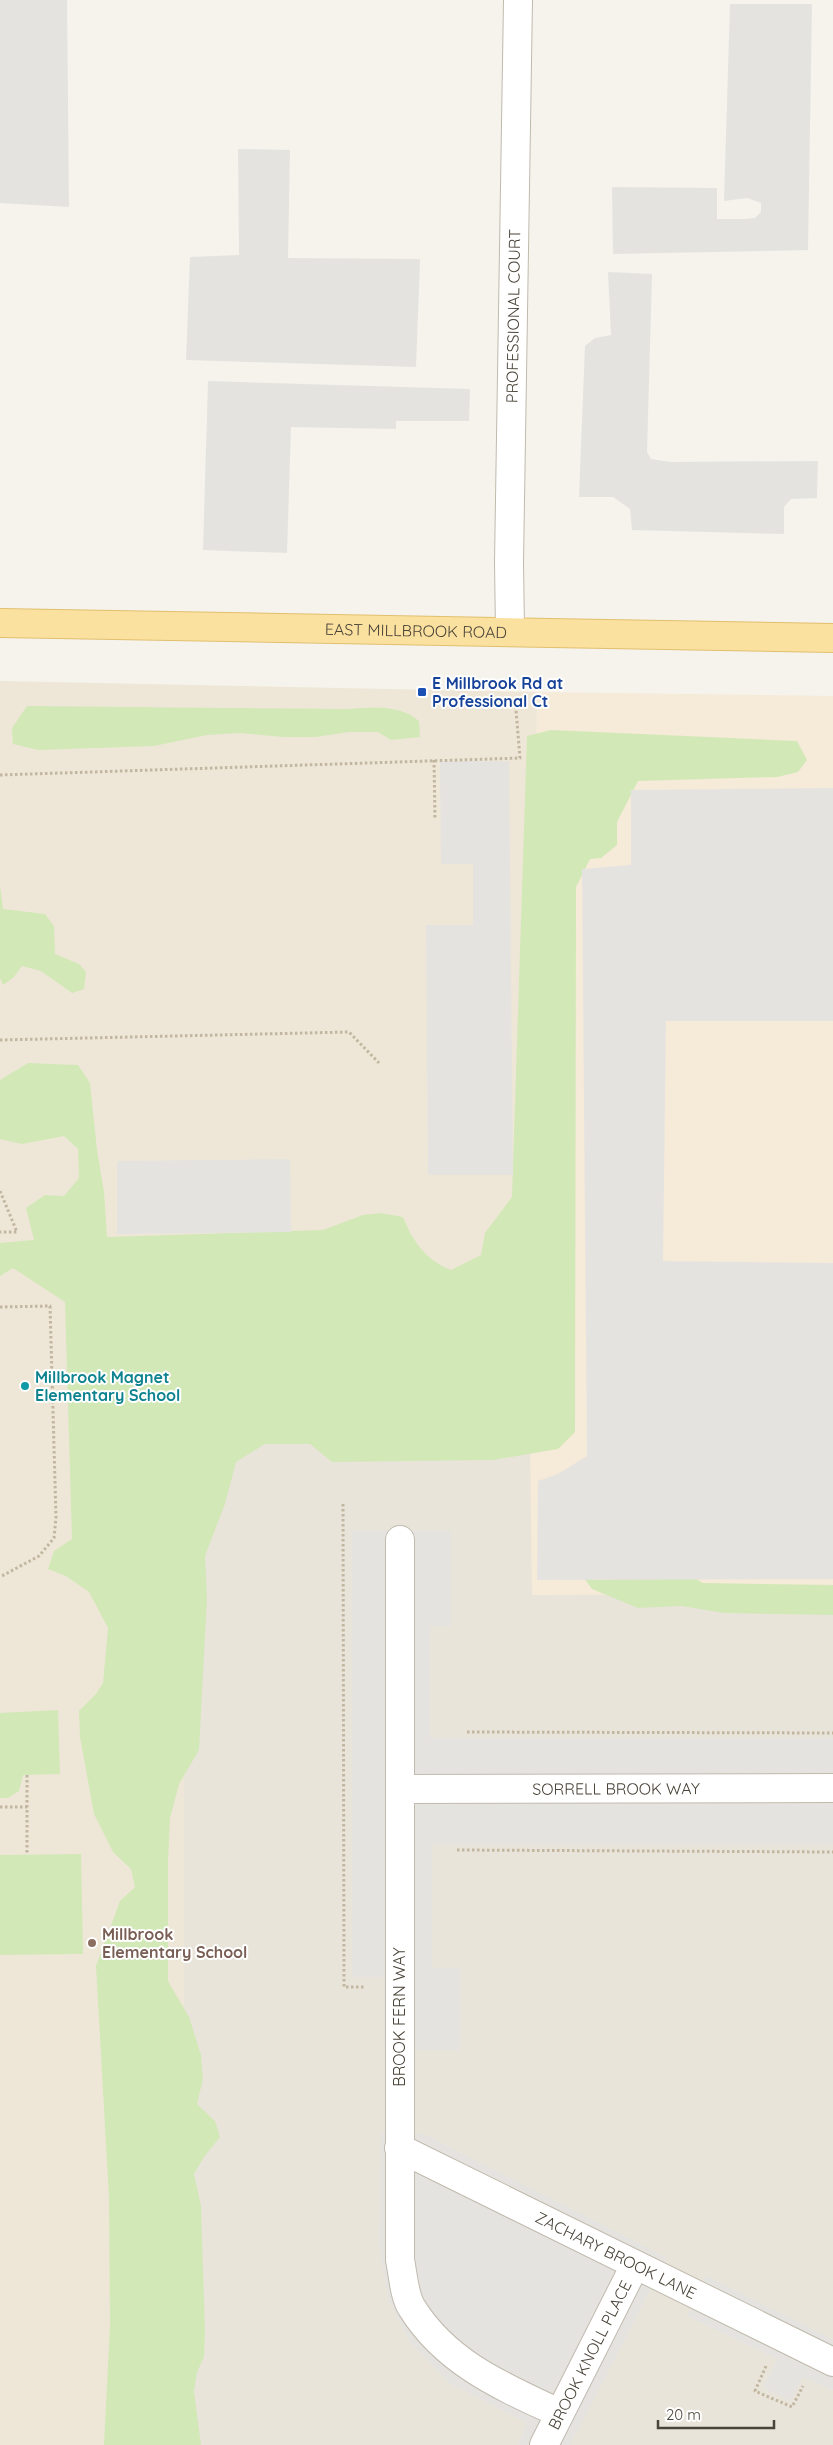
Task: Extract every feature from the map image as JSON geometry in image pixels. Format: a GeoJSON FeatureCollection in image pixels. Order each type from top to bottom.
{"type":"FeatureCollection","features":[{"type":"Feature","properties":{"kind":"main road","name":"EAST MILLBROOK ROAD"},"geometry":{"type":"LineString","coordinates":[[0,624],[510,631],[833,638]]}},
{"type":"Feature","properties":{"kind":"street","name":"PROFESSIONAL COURT"},"geometry":{"type":"LineString","coordinates":[[510,631],[509,553],[518,0]]}},
{"type":"Feature","properties":{"kind":"street","name":"BROOK FERN WAY"},"geometry":{"type":"LineString","coordinates":[[400,1540],[400,2260],[411,2306],[445,2349],[490,2381],[560,2413]]}},
{"type":"Feature","properties":{"kind":"street","name":"SORRELL BROOK WAY"},"geometry":{"type":"LineString","coordinates":[[400,1789],[833,1788]]}},
{"type":"Feature","properties":{"kind":"street","name":"ZACHARY BROOK LANE"},"geometry":{"type":"LineString","coordinates":[[399,2148],[833,2362]]}},
{"type":"Feature","properties":{"kind":"street","name":"BROOK KNOLL PLACE"},"geometry":{"type":"LineString","coordinates":[[544,2445],[635,2265]]}},
{"type":"Feature","properties":{"kind":"path"},"geometry":{"type":"LineString","coordinates":[[0,775],[520,758],[516,698]]}},
{"type":"Feature","properties":{"kind":"path"},"geometry":{"type":"LineString","coordinates":[[434,760],[435,818]]}},
{"type":"Feature","properties":{"kind":"path"},"geometry":{"type":"LineString","coordinates":[[0,1040],[349,1032],[379,1063]]}},
{"type":"Feature","properties":{"kind":"path"},"geometry":{"type":"LineString","coordinates":[[0,1191],[17,1232],[0,1232]]}},
{"type":"Feature","properties":{"kind":"path"},"geometry":{"type":"LineString","coordinates":[[0,1307],[50,1306],[56,1517],[54,1538],[39,1556],[0,1577]]}},
{"type":"Feature","properties":{"kind":"path"},"geometry":{"type":"LineString","coordinates":[[467,1732],[833,1733]]}},
{"type":"Feature","properties":{"kind":"path"},"geometry":{"type":"LineString","coordinates":[[27,1775],[27,1854]]}},
{"type":"Feature","properties":{"kind":"path"},"geometry":{"type":"LineString","coordinates":[[0,1807],[27,1807]]}},
{"type":"Feature","properties":{"kind":"path"},"geometry":{"type":"LineString","coordinates":[[457,1850],[833,1852]]}},
{"type":"Feature","properties":{"kind":"path"},"geometry":{"type":"LineString","coordinates":[[767,2364],[755,2391],[792,2407],[805,2383],[812,2387]]}},
{"type":"Feature","properties":{"kind":"shaded area"},"geometry":{"type":"Polygon","coordinates":[[[0,0],[67,0],[69,207],[0,203],[0,0]]]}},
{"type":"Feature","properties":{"kind":"shaded area"},"geometry":{"type":"Polygon","coordinates":[[[730,4],[812,4],[808,250],[613,254],[612,187],[717,188],[717,219],[755,218],[761,212],[761,203],[747,198],[724,201],[730,4]]]}},
{"type":"Feature","properties":{"kind":"shaded area"},"geometry":{"type":"Polygon","coordinates":[[[238,149],[290,150],[288,258],[420,259],[416,367],[186,360],[190,257],[239,255],[238,149]]]}},
{"type":"Feature","properties":{"kind":"shaded area"},"geometry":{"type":"Polygon","coordinates":[[[608,272],[652,274],[647,452],[651,459],[670,462],[818,461],[817,498],[791,499],[784,507],[784,534],[632,530],[630,509],[613,497],[579,497],[585,346],[595,338],[611,335],[608,272]]]}},
{"type":"Feature","properties":{"kind":"shaded area"},"geometry":{"type":"Polygon","coordinates":[[[208,381],[470,389],[469,421],[396,421],[396,429],[291,427],[287,553],[203,550],[208,381]]]}},
{"type":"Feature","properties":{"kind":"shaded area","name":"Millbrook Elementary School"},"geometry":{"type":"Polygon","coordinates":[[[0,681],[537,692],[530,1441],[185,1432],[183,2445],[0,2445],[0,681]]]}},
{"type":"Feature","properties":{"kind":"shaded area"},"geometry":{"type":"Polygon","coordinates":[[[537,692],[833,696],[833,1594],[532,1595],[530,1441],[537,692]]]}},
{"type":"Feature","properties":{"kind":"shaded area"},"geometry":{"type":"Polygon","coordinates":[[[440,761],[509,761],[513,1175],[428,1175],[426,925],[473,925],[473,864],[441,864],[440,761]]]}},
{"type":"Feature","properties":{"kind":"shaded area"},"geometry":{"type":"Polygon","coordinates":[[[833,788],[833,1021],[666,1021],[663,1261],[833,1263],[833,1579],[537,1580],[538,1481],[558,1474],[587,1456],[582,869],[631,865],[631,790],[833,788]]]}},
{"type":"Feature","properties":{"kind":"shaded area"},"geometry":{"type":"Polygon","coordinates":[[[290,1159],[291,1232],[117,1234],[117,1161],[290,1159]]]}},
{"type":"Feature","properties":{"kind":"shaded area"},"geometry":{"type":"Polygon","coordinates":[[[184,1432],[530,1441],[833,1594],[833,2445],[183,2445],[184,1432]]]}},
{"type":"Feature","properties":{"kind":"shaded area"},"geometry":{"type":"Polygon","coordinates":[[[352,1531],[451,1531],[451,1626],[430,1626],[430,1738],[833,1738],[833,1844],[432,1844],[432,1968],[460,1968],[460,2050],[384,2050],[384,1977],[352,1977],[352,1531]]]}},
{"type":"Feature","properties":{"kind":"shaded area"},"geometry":{"type":"Polygon","coordinates":[[[381,2133],[424,2134],[667,2258],[570,2445],[518,2445],[527,2423],[449,2383],[409,2341],[389,2301],[379,2245],[381,2133]]]}},
{"type":"Feature","properties":{"kind":"shaded area"},"geometry":{"type":"Polygon","coordinates":[[[706,2276],[833,2340],[833,2390],[803,2377],[790,2401],[764,2388],[777,2359],[687,2316],[706,2276]]]}},
{"type":"Feature","properties":{"kind":"green space"},"geometry":{"type":"Polygon","coordinates":[[[27,706],[385,708],[403,712],[419,721],[420,737],[391,740],[378,732],[349,732],[316,737],[284,737],[239,733],[207,735],[154,746],[38,750],[13,744],[12,728],[27,706]]]}},
{"type":"Feature","properties":{"kind":"green space"},"geometry":{"type":"Polygon","coordinates":[[[551,730],[797,741],[807,760],[798,772],[777,777],[638,781],[617,822],[617,845],[601,858],[590,859],[576,887],[575,1432],[558,1449],[493,1460],[332,1462],[310,1444],[265,1444],[236,1462],[225,1504],[205,1556],[207,1598],[199,1750],[179,1784],[170,1818],[168,1862],[168,1981],[189,2017],[201,2055],[203,2079],[197,2104],[215,2121],[220,2137],[204,2157],[194,2174],[201,2206],[205,2332],[204,2357],[197,2372],[194,2391],[201,2445],[104,2445],[110,2325],[109,2198],[96,1966],[120,1901],[135,1887],[131,1869],[113,1852],[94,1814],[80,1737],[79,1711],[96,1694],[103,1683],[108,1628],[89,1592],[66,1576],[48,1569],[54,1551],[72,1539],[65,1302],[13,1268],[0,1276],[0,1243],[34,1240],[26,1208],[45,1195],[64,1196],[79,1178],[78,1149],[64,1136],[22,1144],[0,1139],[0,1080],[28,1063],[78,1065],[90,1083],[97,1150],[104,1192],[107,1237],[323,1230],[363,1215],[380,1213],[403,1217],[421,1249],[434,1261],[451,1270],[481,1255],[485,1233],[512,1197],[527,736],[551,730]]]}},
{"type":"Feature","properties":{"kind":"green space"},"geometry":{"type":"Polygon","coordinates":[[[0,885],[3,909],[45,914],[54,926],[55,954],[79,964],[86,972],[84,989],[72,993],[41,971],[22,966],[13,978],[3,985],[0,978],[0,885]]]}},
{"type":"Feature","properties":{"kind":"green space"},"geometry":{"type":"Polygon","coordinates":[[[676,1562],[702,1583],[833,1585],[833,1615],[724,1613],[682,1606],[638,1608],[592,1589],[579,1571],[676,1562]]]}},
{"type":"Feature","properties":{"kind":"green space"},"geometry":{"type":"Polygon","coordinates":[[[58,1710],[60,1774],[23,1775],[19,1791],[8,1798],[0,1798],[0,1713],[58,1710]]]}},
{"type":"Feature","properties":{"kind":"green space"},"geometry":{"type":"Polygon","coordinates":[[[81,1854],[83,1954],[0,1955],[0,1855],[81,1854]]]}},
{"type":"Feature","properties":{"kind":"place","name":"E Millbrook Rd at Professional Ct"},"geometry":{"type":"Point","coordinates":[422,692]}},
{"type":"Feature","properties":{"kind":"place","name":"Millbrook Magnet Elementary School"},"geometry":{"type":"Point","coordinates":[25,1386]}},
{"type":"Feature","properties":{"kind":"place","name":"Millbrook Elementary School"},"geometry":{"type":"Point","coordinates":[92,1943]}}]}
